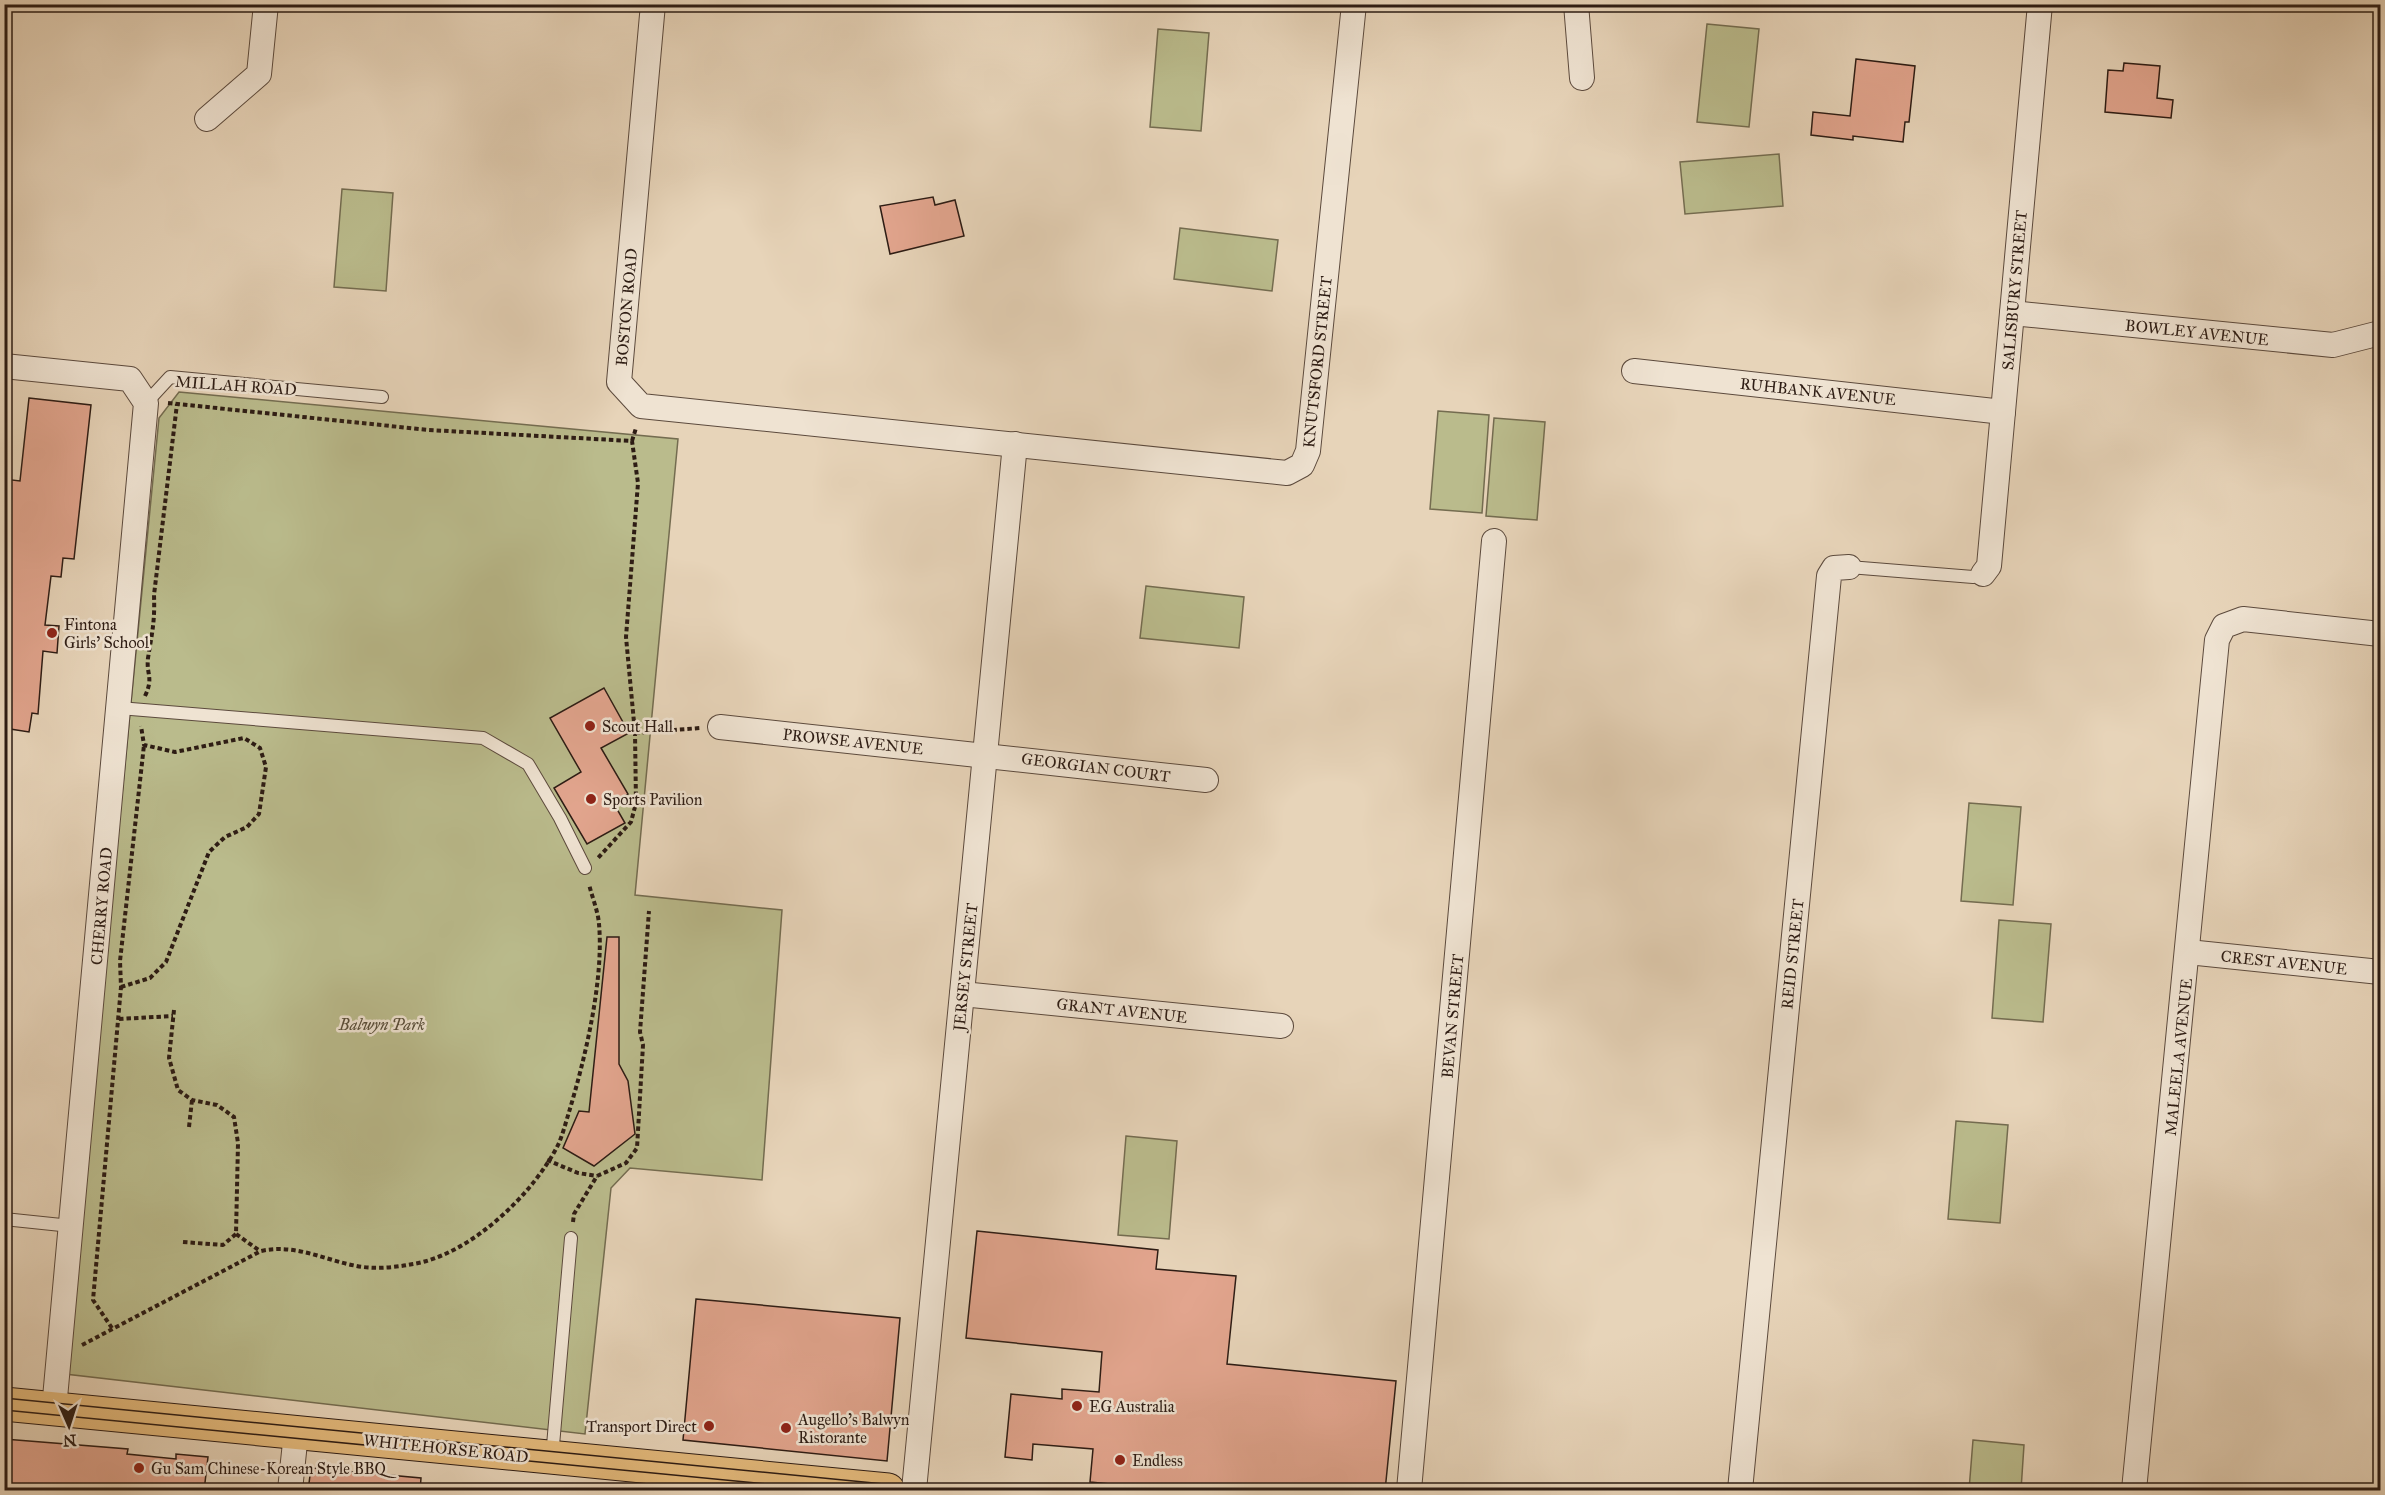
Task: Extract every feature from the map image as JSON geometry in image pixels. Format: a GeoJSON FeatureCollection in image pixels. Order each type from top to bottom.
{"type":"FeatureCollection","features":[{"type":"Feature","properties":{"kind":"main road","name":"WHITEHORSE ROAD"},"geometry":{"type":"LineString","coordinates":[[4,1404],[552,1458],[796,1486],[888,1491]]}},
{"type":"Feature","properties":{"kind":"street"},"geometry":{"type":"LineString","coordinates":[[207,118],[259,74],[266,4]]}},
{"type":"Feature","properties":{"kind":"street","name":"BOSTON ROAD"},"geometry":{"type":"LineString","coordinates":[[653,4],[619,382],[641,406],[1015,444]]}},
{"type":"Feature","properties":{"kind":"street","name":"KNUTSFORD STREET"},"geometry":{"type":"LineString","coordinates":[[1015,444],[1287,473],[1302,465],[1308,451],[1354,4]]}},
{"type":"Feature","properties":{"kind":"street"},"geometry":{"type":"LineString","coordinates":[[1576,4],[1582,78]]}},
{"type":"Feature","properties":{"kind":"street","name":"SALISBURY STREET"},"geometry":{"type":"LineString","coordinates":[[1983,574],[1989,566],[2040,4]]}},
{"type":"Feature","properties":{"kind":"street","name":"BOWLEY AVENUE"},"geometry":{"type":"LineString","coordinates":[[2012,313],[2333,345],[2380,333]]}},
{"type":"Feature","properties":{"kind":"street"},"geometry":{"type":"LineString","coordinates":[[4,366],[130,379],[146,403]]}},
{"type":"Feature","properties":{"kind":"street","name":"RUHBANK AVENUE"},"geometry":{"type":"LineString","coordinates":[[1634,371],[2003,412]]}},
{"type":"Feature","properties":{"kind":"street","name":"CHERRY ROAD"},"geometry":{"type":"LineString","coordinates":[[54,1409],[71,1226],[129,709],[146,403]]}},
{"type":"Feature","properties":{"kind":"street","name":"JERSEY STREET"},"geometry":{"type":"LineString","coordinates":[[914,1491],[1015,444]]}},
{"type":"Feature","properties":{"kind":"street","name":"BEVAN STREET"},"geometry":{"type":"LineString","coordinates":[[1410,1491],[1494,541]]}},
{"type":"Feature","properties":{"kind":"street","name":"REID STREET"},"geometry":{"type":"LineString","coordinates":[[1740,1491],[1829,576],[1834,568],[1849,567]]}},
{"type":"Feature","properties":{"kind":"street","name":"MALEELA AVENUE"},"geometry":{"type":"LineString","coordinates":[[2134,1491],[2217,640],[2224,626],[2243,619],[2380,634]]}},
{"type":"Feature","properties":{"kind":"street","name":"PROWSE AVENUE"},"geometry":{"type":"LineString","coordinates":[[720,727],[986,755]]}},
{"type":"Feature","properties":{"kind":"street","name":"GEORGIAN COURT"},"geometry":{"type":"LineString","coordinates":[[986,755],[1206,780]]}},
{"type":"Feature","properties":{"kind":"street","name":"CREST AVENUE"},"geometry":{"type":"LineString","coordinates":[[2188,952],[2380,972]]}},
{"type":"Feature","properties":{"kind":"street","name":"GRANT AVENUE"},"geometry":{"type":"LineString","coordinates":[[962,994],[1281,1026]]}},
{"type":"Feature","properties":{"kind":"street"},"geometry":{"type":"LineString","coordinates":[[291,1491],[296,1433]]}},
{"type":"Feature","properties":{"kind":"lane","name":"MILLAH ROAD"},"geometry":{"type":"LineString","coordinates":[[146,403],[170,377],[382,397]]}},
{"type":"Feature","properties":{"kind":"lane","name":"REID STREET"},"geometry":{"type":"LineString","coordinates":[[1849,567],[1973,577],[1983,574]]}},
{"type":"Feature","properties":{"kind":"lane"},"geometry":{"type":"LineString","coordinates":[[129,709],[483,738],[528,764],[560,818],[585,868]]}},
{"type":"Feature","properties":{"kind":"lane"},"geometry":{"type":"LineString","coordinates":[[4,1219],[71,1226]]}},
{"type":"Feature","properties":{"kind":"lane"},"geometry":{"type":"LineString","coordinates":[[552,1458],[571,1238]]}},
{"type":"Feature","properties":{"kind":"path"},"geometry":{"type":"LineString","coordinates":[[58,1359],[112,1328],[261,1251],[278,1248],[298,1249],[363,1267],[386,1268],[445,1256],[481,1233],[519,1200],[559,1143],[582,1071],[597,978],[599,923],[585,868],[631,822],[636,803],[634,733],[626,637],[638,483],[632,441],[429,430],[177,404],[146,403]]}},
{"type":"Feature","properties":{"kind":"path"},"geometry":{"type":"LineString","coordinates":[[112,1328],[93,1300],[122,987],[120,961],[144,745],[129,709],[151,683],[147,661],[155,626],[154,595],[177,404]]}},
{"type":"Feature","properties":{"kind":"path"},"geometry":{"type":"LineString","coordinates":[[634,733],[720,727]]}},
{"type":"Feature","properties":{"kind":"path"},"geometry":{"type":"LineString","coordinates":[[122,987],[150,978],[166,962],[209,852],[225,837],[247,827],[259,814],[266,767],[260,748],[244,738],[226,740],[194,750],[175,752],[144,745]]}},
{"type":"Feature","properties":{"kind":"path"},"geometry":{"type":"LineString","coordinates":[[571,1238],[574,1214],[597,1176],[626,1162],[637,1148],[643,1045],[640,1032],[649,911]]}},
{"type":"Feature","properties":{"kind":"path"},"geometry":{"type":"LineString","coordinates":[[174,1010],[169,1058],[178,1090],[192,1100],[217,1105],[234,1117],[238,1143],[236,1234],[223,1245],[183,1242]]}},
{"type":"Feature","properties":{"kind":"path"},"geometry":{"type":"LineString","coordinates":[[118,1019],[173,1016]]}},
{"type":"Feature","properties":{"kind":"path"},"geometry":{"type":"LineString","coordinates":[[189,1127],[192,1100]]}},
{"type":"Feature","properties":{"kind":"path"},"geometry":{"type":"LineString","coordinates":[[547,1160],[578,1173],[597,1176]]}},
{"type":"Feature","properties":{"kind":"path"},"geometry":{"type":"LineString","coordinates":[[236,1234],[261,1251]]}},
{"type":"Feature","properties":{"kind":"green space"},"geometry":{"type":"Polygon","coordinates":[[[1707,24],[1759,29],[1749,127],[1697,122],[1707,24]]]}},
{"type":"Feature","properties":{"kind":"green space"},"geometry":{"type":"Polygon","coordinates":[[[1158,29],[1209,33],[1201,131],[1150,127],[1158,29]]]}},
{"type":"Feature","properties":{"kind":"green space"},"geometry":{"type":"Polygon","coordinates":[[[1779,154],[1783,206],[1685,214],[1680,162],[1779,154]]]}},
{"type":"Feature","properties":{"kind":"green space"},"geometry":{"type":"Polygon","coordinates":[[[342,189],[393,193],[386,291],[334,287],[342,189]]]}},
{"type":"Feature","properties":{"kind":"green space"},"geometry":{"type":"Polygon","coordinates":[[[1180,228],[1278,240],[1272,291],[1174,279],[1180,228]]]}},
{"type":"Feature","properties":{"kind":"green space","name":"Balwyn Park"},"geometry":{"type":"Polygon","coordinates":[[[179,392],[678,439],[635,895],[782,910],[762,1180],[630,1168],[611,1188],[585,1434],[65,1374],[159,418],[179,392]]]}},
{"type":"Feature","properties":{"kind":"green space"},"geometry":{"type":"Polygon","coordinates":[[[1438,411],[1489,415],[1482,513],[1430,509],[1438,411]]]}},
{"type":"Feature","properties":{"kind":"green space"},"geometry":{"type":"Polygon","coordinates":[[[1494,418],[1545,422],[1537,520],[1486,516],[1494,418]]]}},
{"type":"Feature","properties":{"kind":"green space"},"geometry":{"type":"Polygon","coordinates":[[[1146,586],[1244,597],[1239,648],[1140,638],[1146,586]]]}},
{"type":"Feature","properties":{"kind":"green space"},"geometry":{"type":"Polygon","coordinates":[[[1969,803],[2021,807],[2013,905],[1961,901],[1969,803]]]}},
{"type":"Feature","properties":{"kind":"green space"},"geometry":{"type":"Polygon","coordinates":[[[1999,920],[2051,924],[2043,1022],[1992,1018],[1999,920]]]}},
{"type":"Feature","properties":{"kind":"green space"},"geometry":{"type":"Polygon","coordinates":[[[1956,1121],[2008,1125],[2000,1223],[1948,1219],[1956,1121]]]}},
{"type":"Feature","properties":{"kind":"green space"},"geometry":{"type":"Polygon","coordinates":[[[1126,1136],[1177,1141],[1169,1239],[1118,1235],[1126,1136]]]}},
{"type":"Feature","properties":{"kind":"green space"},"geometry":{"type":"Polygon","coordinates":[[[1973,1440],[2024,1445],[2021,1490],[1969,1490],[1973,1440]]]}},
{"type":"Feature","properties":{"kind":"building"},"geometry":{"type":"Polygon","coordinates":[[[1856,59],[1915,66],[1909,122],[1905,122],[1903,142],[1853,136],[1853,140],[1811,135],[1813,112],[1850,116],[1856,59]]]}},
{"type":"Feature","properties":{"kind":"building"},"geometry":{"type":"Polygon","coordinates":[[[2124,63],[2160,66],[2157,98],[2173,100],[2171,118],[2105,112],[2108,70],[2123,71],[2124,63]]]}},
{"type":"Feature","properties":{"kind":"building"},"geometry":{"type":"Polygon","coordinates":[[[933,197],[935,205],[955,200],[964,236],[890,254],[880,206],[933,197]]]}},
{"type":"Feature","properties":{"kind":"building"},"geometry":{"type":"Polygon","coordinates":[[[29,398],[91,405],[74,559],[63,558],[61,577],[51,576],[45,625],[59,626],[57,653],[43,651],[38,714],[32,713],[29,732],[4,728],[4,479],[20,481],[29,398]]]}},
{"type":"Feature","properties":{"kind":"building"},"geometry":{"type":"Polygon","coordinates":[[[604,688],[629,733],[601,748],[628,794],[614,804],[625,823],[587,844],[554,788],[581,772],[550,718],[604,688]]]}},
{"type":"Feature","properties":{"kind":"building"},"geometry":{"type":"Polygon","coordinates":[[[607,937],[619,937],[619,1064],[628,1081],[635,1134],[594,1166],[563,1148],[579,1111],[589,1112],[607,937]]]}},
{"type":"Feature","properties":{"kind":"building"},"geometry":{"type":"Polygon","coordinates":[[[977,1231],[1158,1250],[1156,1269],[1236,1276],[1227,1364],[1396,1381],[1385,1491],[1182,1491],[1090,1482],[1093,1449],[1033,1444],[1032,1460],[1005,1457],[1011,1394],[1062,1399],[1062,1389],[1099,1392],[1102,1352],[966,1338],[977,1231]]]}},
{"type":"Feature","properties":{"kind":"building"},"geometry":{"type":"Polygon","coordinates":[[[696,1299],[900,1318],[887,1461],[683,1440],[696,1299]]]}},
{"type":"Feature","properties":{"kind":"building"},"geometry":{"type":"Polygon","coordinates":[[[4,1439],[128,1449],[127,1454],[176,1459],[176,1454],[208,1457],[204,1491],[4,1491],[4,1439]]]}},
{"type":"Feature","properties":{"kind":"building"},"geometry":{"type":"Polygon","coordinates":[[[311,1468],[421,1478],[420,1491],[308,1491],[311,1468]]]}},
{"type":"Feature","properties":{"kind":"tram line"},"geometry":{"type":"LineString","coordinates":[[4,1398],[945,1490]]}},
{"type":"Feature","properties":{"kind":"tram line"},"geometry":{"type":"LineString","coordinates":[[4,1410],[828,1490]]}},
{"type":"Feature","properties":{"kind":"place","name":"Fintona Girls' School"},"geometry":{"type":"Point","coordinates":[52,633]}},
{"type":"Feature","properties":{"kind":"place","name":"Scout Hall"},"geometry":{"type":"Point","coordinates":[590,726]}},
{"type":"Feature","properties":{"kind":"place","name":"Sports Pavilion"},"geometry":{"type":"Point","coordinates":[591,799]}},
{"type":"Feature","properties":{"kind":"place","name":"EG Australia"},"geometry":{"type":"Point","coordinates":[1077,1406]}},
{"type":"Feature","properties":{"kind":"place","name":"Transport Direct"},"geometry":{"type":"Point","coordinates":[709,1426]}},
{"type":"Feature","properties":{"kind":"place","name":"Augello's Balwyn Ristorante"},"geometry":{"type":"Point","coordinates":[786,1428]}},
{"type":"Feature","properties":{"kind":"place","name":"Endless"},"geometry":{"type":"Point","coordinates":[1120,1460]}},
{"type":"Feature","properties":{"kind":"place","name":"Gu Sam Chinese-Korean Style BBQ"},"geometry":{"type":"Point","coordinates":[139,1468]}}]}
